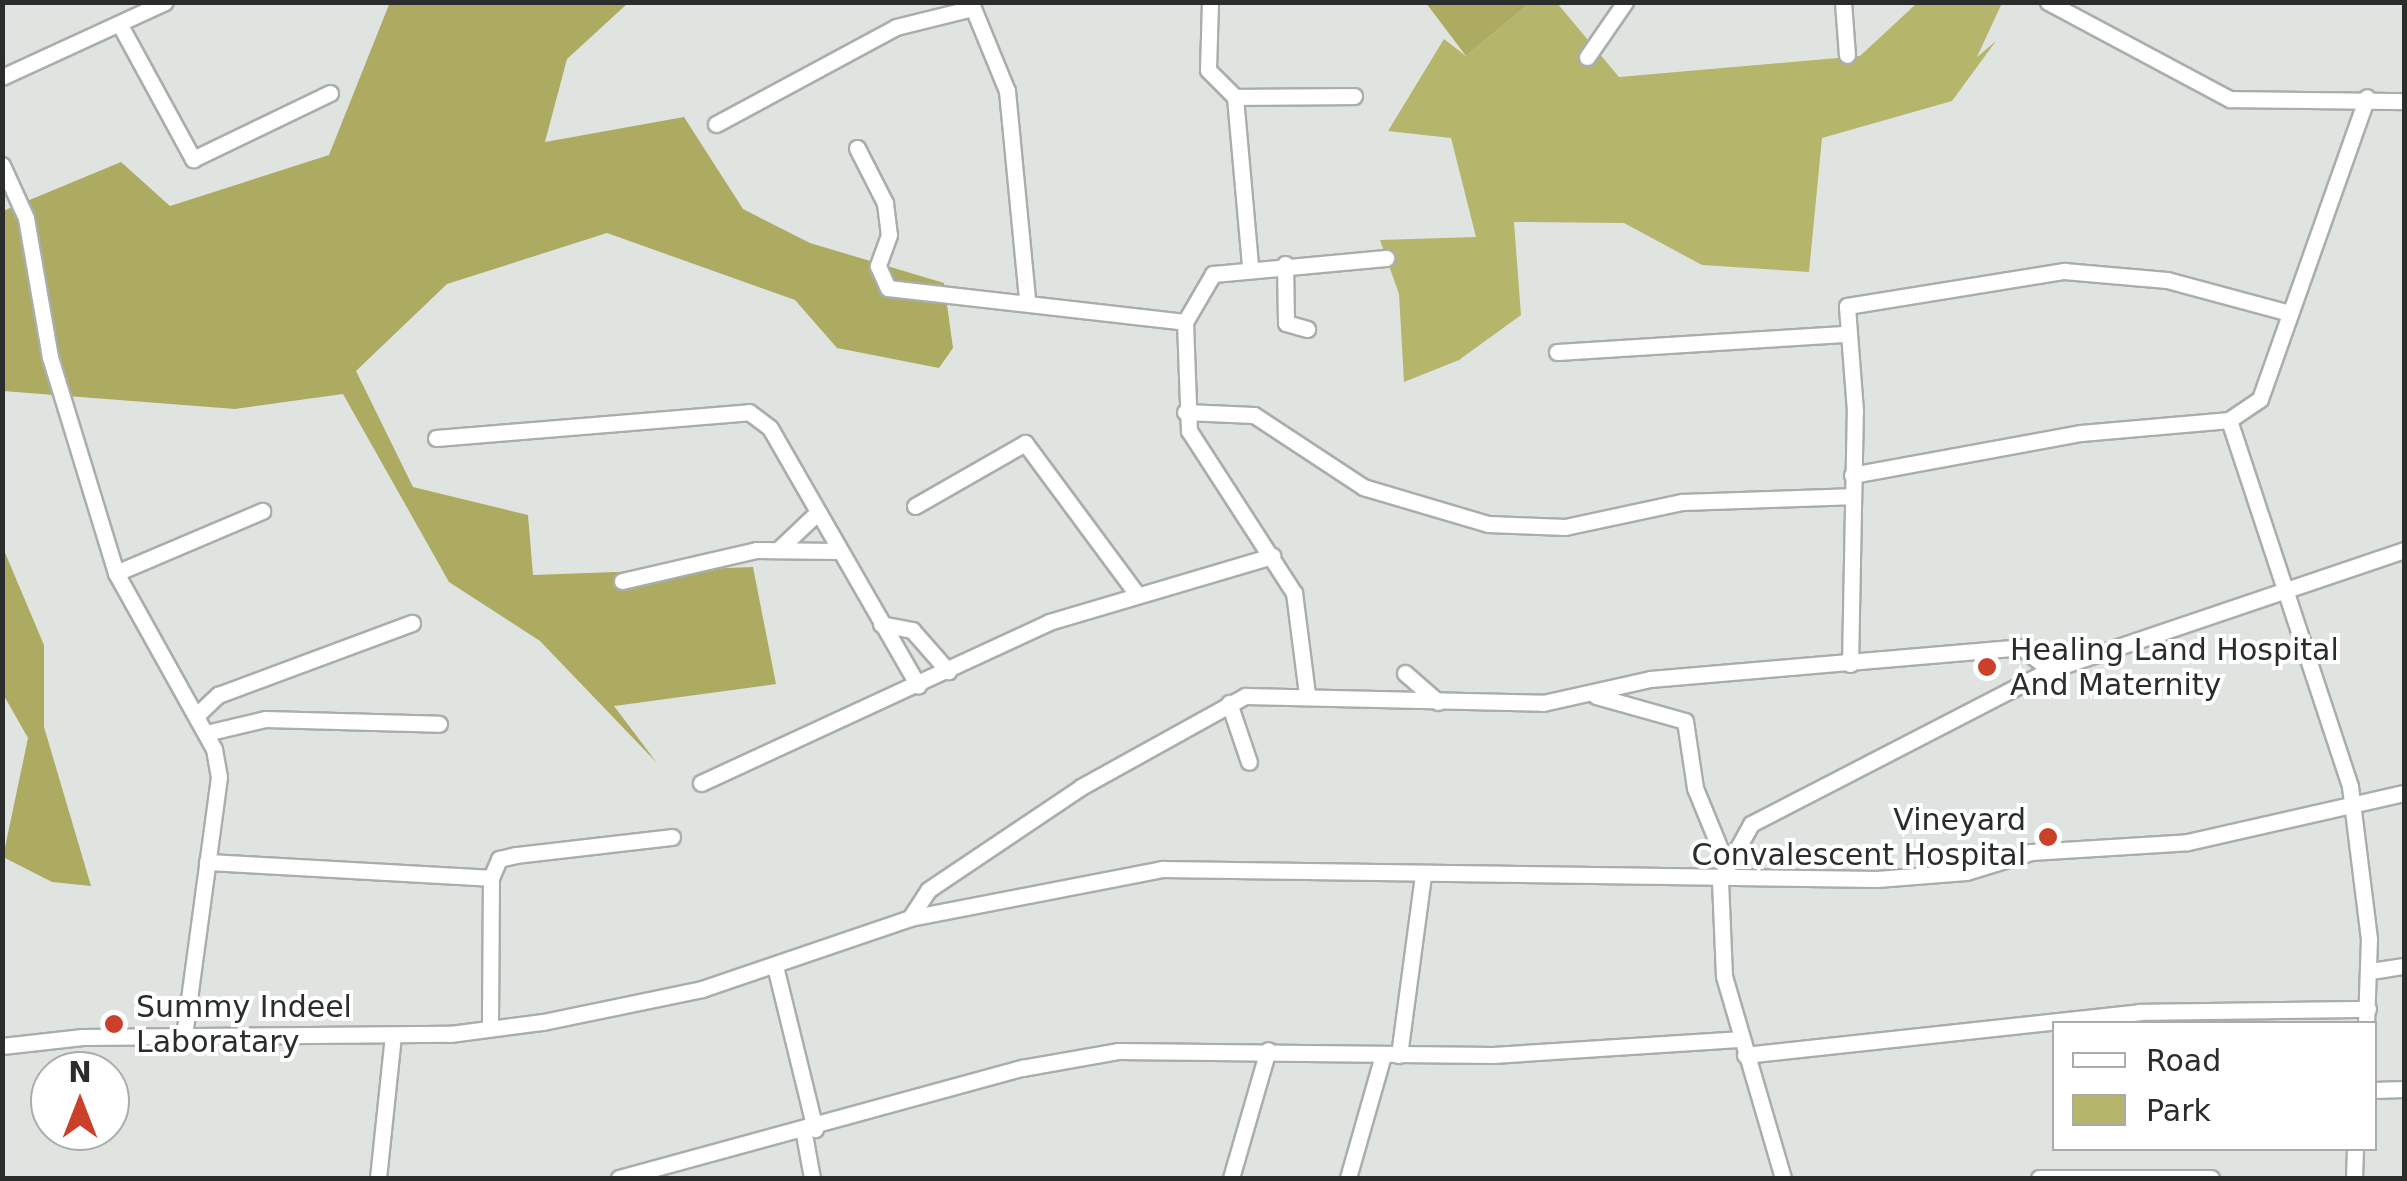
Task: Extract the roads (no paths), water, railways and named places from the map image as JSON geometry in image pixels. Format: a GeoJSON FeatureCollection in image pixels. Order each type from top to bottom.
{"type":"FeatureCollection","features":[{"type":"Feature","properties":{"kind":"street"},"geometry":{"type":"LineString","coordinates":[[2,77],[165,2]]}},
{"type":"Feature","properties":{"kind":"street"},"geometry":{"type":"LineString","coordinates":[[1210,2],[1208,70],[1235,97],[1250,265]]}},
{"type":"Feature","properties":{"kind":"street"},"geometry":{"type":"LineString","coordinates":[[1587,58],[1625,2]]}},
{"type":"Feature","properties":{"kind":"street"},"geometry":{"type":"LineString","coordinates":[[1843,2],[1847,55]]}},
{"type":"Feature","properties":{"kind":"street"},"geometry":{"type":"LineString","coordinates":[[2048,2],[2230,99],[2319,107],[2366,96],[2404,101]]}},
{"type":"Feature","properties":{"kind":"street"},"geometry":{"type":"LineString","coordinates":[[716,124],[896,27],[973,8],[1007,91],[1026,298]]}},
{"type":"Feature","properties":{"kind":"street"},"geometry":{"type":"LineString","coordinates":[[120,24],[193,159],[330,92]]}},
{"type":"Feature","properties":{"kind":"street"},"geometry":{"type":"LineString","coordinates":[[1235,97],[1354,96]]}},
{"type":"Feature","properties":{"kind":"street"},"geometry":{"type":"LineString","coordinates":[[1852,475],[2081,432],[2229,420],[2260,399],[2286,312],[2366,96]]}},
{"type":"Feature","properties":{"kind":"street"},"geometry":{"type":"LineString","coordinates":[[857,148],[889,222],[879,280],[896,290],[1026,298],[1185,322]]}},
{"type":"Feature","properties":{"kind":"street"},"geometry":{"type":"LineString","coordinates":[[2,165],[26,218],[50,356],[116,573],[198,714],[220,777],[184,1034]]}},
{"type":"Feature","properties":{"kind":"street"},"geometry":{"type":"LineString","coordinates":[[1307,694],[1301,620],[1272,556],[1196,447],[1185,412],[1185,322],[1212,274],[1250,265],[1386,258]]}},
{"type":"Feature","properties":{"kind":"street"},"geometry":{"type":"LineString","coordinates":[[1285,264],[1286,322],[1307,329]]}},
{"type":"Feature","properties":{"kind":"street"},"geometry":{"type":"LineString","coordinates":[[1850,664],[1852,475],[1847,306],[2064,272],[2166,280],[2286,312]]}},
{"type":"Feature","properties":{"kind":"street"},"geometry":{"type":"LineString","coordinates":[[1557,352],[1847,334]]}},
{"type":"Feature","properties":{"kind":"street"},"geometry":{"type":"LineString","coordinates":[[436,438],[749,412],[770,428],[836,551],[918,685]]}},
{"type":"Feature","properties":{"kind":"street"},"geometry":{"type":"LineString","coordinates":[[1185,412],[1254,415],[1364,486],[1488,524],[1564,527],[1682,502],[1850,496]]}},
{"type":"Feature","properties":{"kind":"street"},"geometry":{"type":"LineString","coordinates":[[2057,1021],[2139,1012],[2367,1016],[2371,972],[2355,807],[2286,584],[2229,420]]}},
{"type":"Feature","properties":{"kind":"street"},"geometry":{"type":"LineString","coordinates":[[915,506],[1025,443],[1136,592]]}},
{"type":"Feature","properties":{"kind":"street"},"geometry":{"type":"LineString","coordinates":[[116,573],[262,511]]}},
{"type":"Feature","properties":{"kind":"street"},"geometry":{"type":"LineString","coordinates":[[780,548],[818,512]]}},
{"type":"Feature","properties":{"kind":"street"},"geometry":{"type":"LineString","coordinates":[[622,582],[780,548],[836,551]]}},
{"type":"Feature","properties":{"kind":"street"},"geometry":{"type":"LineString","coordinates":[[1783,1178],[1738,1039],[1724,976],[1720,880],[1725,861],[1780,805],[2050,670],[2286,584],[2404,550]]}},
{"type":"Feature","properties":{"kind":"street"},"geometry":{"type":"LineString","coordinates":[[702,783],[948,671],[1136,592],[1272,556]]}},
{"type":"Feature","properties":{"kind":"street"},"geometry":{"type":"LineString","coordinates":[[198,714],[218,695],[412,623]]}},
{"type":"Feature","properties":{"kind":"street"},"geometry":{"type":"LineString","coordinates":[[880,624],[912,630],[948,671]]}},
{"type":"Feature","properties":{"kind":"street"},"geometry":{"type":"LineString","coordinates":[[910,918],[928,890],[1080,787],[1229,702],[1307,694],[1438,702],[1596,696],[1650,678],[2021,647],[2050,670]]}},
{"type":"Feature","properties":{"kind":"street"},"geometry":{"type":"LineString","coordinates":[[1405,673],[1438,702]]}},
{"type":"Feature","properties":{"kind":"street"},"geometry":{"type":"LineString","coordinates":[[1596,696],[1685,721],[1695,788],[1725,861]]}},
{"type":"Feature","properties":{"kind":"street"},"geometry":{"type":"LineString","coordinates":[[1229,702],[1248,762]]}},
{"type":"Feature","properties":{"kind":"street"},"geometry":{"type":"LineString","coordinates":[[206,732],[265,719],[439,724]]}},
{"type":"Feature","properties":{"kind":"street"},"geometry":{"type":"LineString","coordinates":[[2,1046],[184,1034],[393,1036],[490,1028],[634,1008],[775,966],[910,918],[1162,869],[1720,880],[1966,872],[2031,852],[2188,842],[2404,793]]}},
{"type":"Feature","properties":{"kind":"street"},"geometry":{"type":"LineString","coordinates":[[490,1028],[492,878],[499,859],[672,837]]}},
{"type":"Feature","properties":{"kind":"street"},"geometry":{"type":"LineString","coordinates":[[207,862],[492,878]]}},
{"type":"Feature","properties":{"kind":"street"},"geometry":{"type":"LineString","coordinates":[[1348,1178],[1391,1055],[1424,874]]}},
{"type":"Feature","properties":{"kind":"street"},"geometry":{"type":"LineString","coordinates":[[775,966],[809,1131],[812,1178]]}},
{"type":"Feature","properties":{"kind":"street"},"geometry":{"type":"LineString","coordinates":[[2371,972],[2404,966]]}},
{"type":"Feature","properties":{"kind":"street"},"geometry":{"type":"LineString","coordinates":[[1745,1055],[2052,1021]]}},
{"type":"Feature","properties":{"kind":"street"},"geometry":{"type":"LineString","coordinates":[[378,1178],[393,1036]]}},
{"type":"Feature","properties":{"kind":"street"},"geometry":{"type":"LineString","coordinates":[[619,1178],[809,1131],[1063,1059],[1268,1050],[1391,1055],[1738,1039]]}},
{"type":"Feature","properties":{"kind":"street"},"geometry":{"type":"LineString","coordinates":[[1231,1178],[1268,1050]]}},
{"type":"Feature","properties":{"kind":"street"},"geometry":{"type":"LineString","coordinates":[[2377,1090],[2404,1089]]}},
{"type":"Feature","properties":{"kind":"street"},"geometry":{"type":"LineString","coordinates":[[2354,1178],[2356,1151]]}},
{"type":"Feature","properties":{"kind":"street"},"geometry":{"type":"LineString","coordinates":[[2038,1178],[2212,1178]]}},
{"type":"Feature","properties":{"kind":"place","name":"Healing Land Hospital And Maternity"},"geometry":{"type":"Point","coordinates":[1987,667]}},
{"type":"Feature","properties":{"kind":"place","name":"Vineyard Convalescent Hospital"},"geometry":{"type":"Point","coordinates":[2048,837]}},
{"type":"Feature","properties":{"kind":"place","name":"Summy Indeel Laboratary"},"geometry":{"type":"Point","coordinates":[114,1024]}}]}
